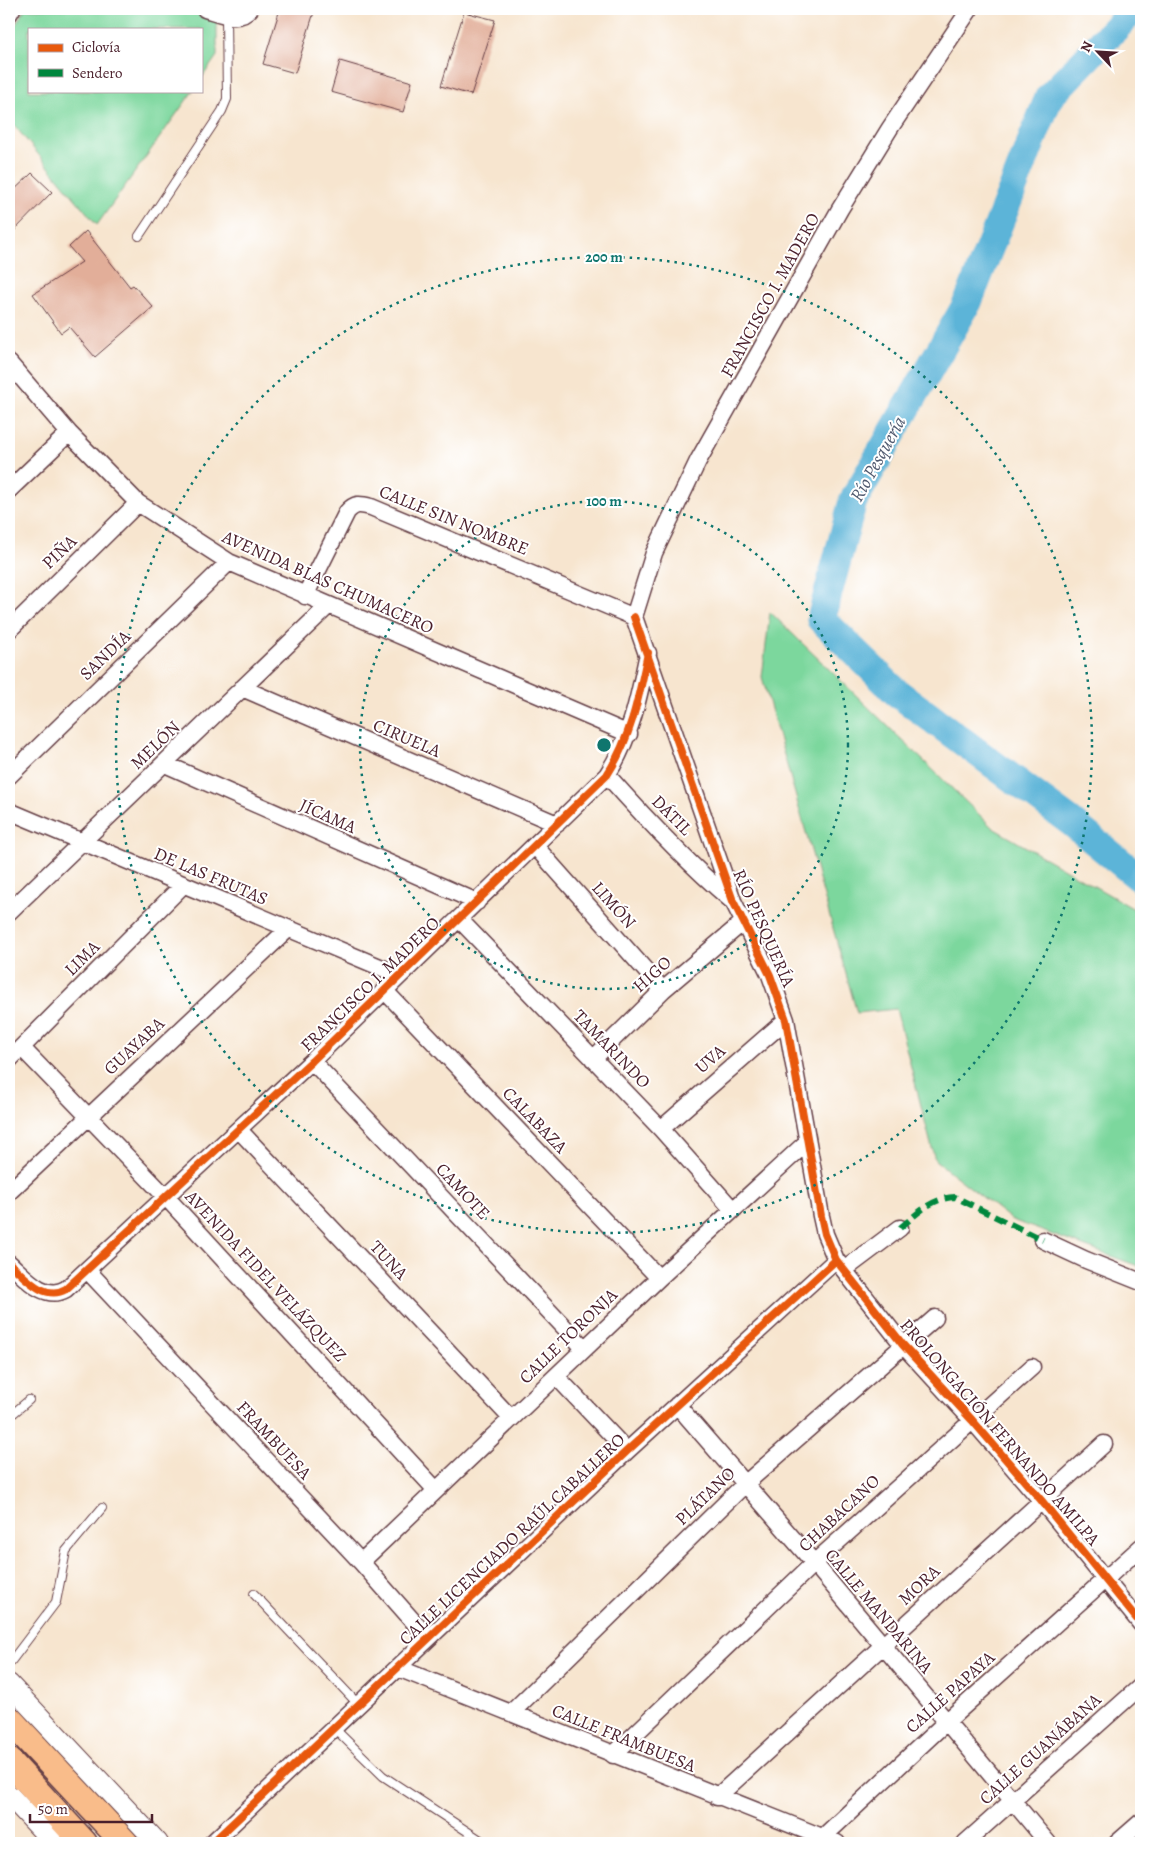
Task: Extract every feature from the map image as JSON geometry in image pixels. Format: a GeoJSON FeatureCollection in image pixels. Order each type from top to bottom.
{"type":"FeatureCollection","features":[{"type":"Feature","properties":{"kind":"highway"},"geometry":{"type":"LineString","coordinates":[[9,1719],[124,1843]]}},
{"type":"Feature","properties":{"kind":"highway"},"geometry":{"type":"LineString","coordinates":[[9,1761],[84,1843]]}},
{"type":"Feature","properties":{"kind":"street"},"geometry":{"type":"LineString","coordinates":[[9,14],[12,9]]}},
{"type":"Feature","properties":{"kind":"street"},"geometry":{"type":"LineString","coordinates":[[205,9],[238,17],[246,14],[250,9]]}},
{"type":"Feature","properties":{"kind":"street","name":"FRANCISCO I. MADERO"},"geometry":{"type":"LineString","coordinates":[[634,616],[654,553],[698,461],[840,209],[890,128],[970,9]]}},
{"type":"Feature","properties":{"kind":"street","name":"AVENIDA BLAS CHUMACERO"},"geometry":{"type":"LineString","coordinates":[[9,363],[68,433],[138,503],[229,562],[628,734]]}},
{"type":"Feature","properties":{"kind":"street"},"geometry":{"type":"LineString","coordinates":[[9,490],[68,433]]}},
{"type":"Feature","properties":{"kind":"street","name":"PIÑA"},"geometry":{"type":"LineString","coordinates":[[9,630],[138,503]]}},
{"type":"Feature","properties":{"kind":"street","name":"CALLE SIN NOMBRE"},"geometry":{"type":"LineString","coordinates":[[305,596],[347,512],[353,506],[359,504],[389,514],[634,616]]}},
{"type":"Feature","properties":{"kind":"street","name":"SANDÍA"},"geometry":{"type":"LineString","coordinates":[[9,776],[229,562]]}},
{"type":"Feature","properties":{"kind":"street","name":"MELÓN"},"geometry":{"type":"LineString","coordinates":[[9,912],[328,606]]}},
{"type":"Feature","properties":{"kind":"street","name":"RÍO PESQUERÍA"},"geometry":{"type":"LineString","coordinates":[[634,616],[733,901],[742,923],[770,975],[786,1020],[825,1234],[840,1265]]}},
{"type":"Feature","properties":{"kind":"street","name":"FRANCISCO I. MADERO"},"geometry":{"type":"LineString","coordinates":[[9,1263],[40,1289],[53,1294],[66,1289],[312,1061],[606,775],[620,754],[628,734],[648,653]]}},
{"type":"Feature","properties":{"kind":"street","name":"CIRUELA"},"geometry":{"type":"LineString","coordinates":[[242,688],[557,824]]}},
{"type":"Feature","properties":{"kind":"street","name":"JÍCAMA"},"geometry":{"type":"LineString","coordinates":[[165,764],[477,902]]}},
{"type":"Feature","properties":{"kind":"street","name":"DÁTIL"},"geometry":{"type":"LineString","coordinates":[[606,775],[644,817],[705,878],[733,901]]}},
{"type":"Feature","properties":{"kind":"street","name":"DE LAS FRUTAS"},"geometry":{"type":"LineString","coordinates":[[9,812],[287,930],[399,975]]}},
{"type":"Feature","properties":{"kind":"street","name":"LIMÓN"},"geometry":{"type":"LineString","coordinates":[[535,846],[663,990]]}},
{"type":"Feature","properties":{"kind":"street","name":"LIMA"},"geometry":{"type":"LineString","coordinates":[[9,1060],[183,885]]}},
{"type":"Feature","properties":{"kind":"street","name":"TAMARINDO"},"geometry":{"type":"LineString","coordinates":[[459,919],[661,1129],[733,1210]]}},
{"type":"Feature","properties":{"kind":"street","name":"HIGO"},"geometry":{"type":"LineString","coordinates":[[593,1059],[663,990],[742,923]]}},
{"type":"Feature","properties":{"kind":"street","name":"GUAYABA"},"geometry":{"type":"LineString","coordinates":[[9,1192],[287,930]]}},
{"type":"Feature","properties":{"kind":"street","name":"CALABAZA"},"geometry":{"type":"LineString","coordinates":[[384,990],[659,1278]]}},
{"type":"Feature","properties":{"kind":"street","name":"UVA"},"geometry":{"type":"LineString","coordinates":[[661,1129],[786,1020]]}},
{"type":"Feature","properties":{"kind":"street","name":"AVENIDA FIDEL VELÁZQUEZ"},"geometry":{"type":"LineString","coordinates":[[22,1048],[87,1118],[166,1197],[436,1490]]}},
{"type":"Feature","properties":{"kind":"street","name":"CAMOTE"},"geometry":{"type":"LineString","coordinates":[[312,1061],[584,1348]]}},
{"type":"Feature","properties":{"kind":"street","name":"TUNA"},"geometry":{"type":"LineString","coordinates":[[239,1130],[511,1418]]}},
{"type":"Feature","properties":{"kind":"street","name":"CALLE TORONJA"},"geometry":{"type":"LineString","coordinates":[[361,1562],[584,1348],[807,1142]]}},
{"type":"Feature","properties":{"kind":"street","name":"CALLE LICENCIADO RAÚL CABALLERO"},"geometry":{"type":"LineString","coordinates":[[212,1843],[677,1405],[840,1265],[900,1228]]}},
{"type":"Feature","properties":{"kind":"street"},"geometry":{"type":"LineString","coordinates":[[1043,1240],[1141,1282]]}},
{"type":"Feature","properties":{"kind":"street","name":"PROLONGACIÓN FERNANDO AMILPA"},"geometry":{"type":"LineString","coordinates":[[840,1265],[903,1345],[1042,1500],[1141,1624]]}},
{"type":"Feature","properties":{"kind":"street","name":"FRAMBUESA"},"geometry":{"type":"LineString","coordinates":[[88,1270],[361,1562],[428,1638]]}},
{"type":"Feature","properties":{"kind":"street","name":"PLÁTANO"},"geometry":{"type":"LineString","coordinates":[[511,1713],[745,1484],[935,1318]]}},
{"type":"Feature","properties":{"kind":"street","name":"CHABACANO"},"geometry":{"type":"LineString","coordinates":[[612,1755],[814,1563],[1032,1367]]}},
{"type":"Feature","properties":{"kind":"street"},"geometry":{"type":"LineString","coordinates":[[556,1376],[627,1451]]}},
{"type":"Feature","properties":{"kind":"street","name":"CALLE MANDARINA"},"geometry":{"type":"LineString","coordinates":[[677,1405],[814,1563],[1048,1843]]}},
{"type":"Feature","properties":{"kind":"street","name":"MORA"},"geometry":{"type":"LineString","coordinates":[[717,1796],[1104,1444]]}},
{"type":"Feature","properties":{"kind":"street","name":"CALLE PAPAYA"},"geometry":{"type":"LineString","coordinates":[[829,1840],[945,1722],[1141,1547]]}},
{"type":"Feature","properties":{"kind":"street","name":"CALLE FRAMBUESA"},"geometry":{"type":"LineString","coordinates":[[398,1668],[829,1840]]}},
{"type":"Feature","properties":{"kind":"street"},"geometry":{"type":"LineString","coordinates":[[9,1684],[158,1843]]}},
{"type":"Feature","properties":{"kind":"street","name":"CALLE GUANÁBANA"},"geometry":{"type":"LineString","coordinates":[[966,1843],[1141,1686]]}},
{"type":"Feature","properties":{"kind":"street"},"geometry":{"type":"LineString","coordinates":[[9,1795],[54,1843]]}},
{"type":"Feature","properties":{"kind":"street"},"geometry":{"type":"LineString","coordinates":[[1117,1843],[1141,1822]]}},
{"type":"Feature","properties":{"kind":"lane"},"geometry":{"type":"LineString","coordinates":[[139,236],[222,111],[228,99],[226,15]]}},
{"type":"Feature","properties":{"kind":"lane"},"geometry":{"type":"LineString","coordinates":[[9,1417],[29,1400]]}},
{"type":"Feature","properties":{"kind":"lane"},"geometry":{"type":"LineString","coordinates":[[9,1664],[56,1602],[66,1551],[102,1508]]}},
{"type":"Feature","properties":{"kind":"lane"},"geometry":{"type":"LineString","coordinates":[[254,1594],[358,1704]]}},
{"type":"Feature","properties":{"kind":"lane"},"geometry":{"type":"LineString","coordinates":[[334,1728],[383,1776],[485,1843]]}},
{"type":"Feature","properties":{"kind":"green space"},"geometry":{"type":"Polygon","coordinates":[[[25,9],[194,9],[217,15],[217,56],[202,78],[202,28],[28,28],[28,92],[192,92],[97,225],[9,119],[9,36],[25,9]]]}},
{"type":"Feature","properties":{"kind":"green space"},"geometry":{"type":"Polygon","coordinates":[[[770,612],[993,828],[1141,913],[1141,1267],[1012,1220],[935,1160],[896,1009],[857,1013],[762,677],[770,612]]]}},
{"type":"Feature","properties":{"kind":"building"},"geometry":{"type":"Polygon","coordinates":[[[280,9],[315,9],[295,73],[263,64],[280,9]]]}},
{"type":"Feature","properties":{"kind":"building"},"geometry":{"type":"Polygon","coordinates":[[[464,12],[495,20],[471,95],[441,86],[464,12]]]}},
{"type":"Feature","properties":{"kind":"building"},"geometry":{"type":"Polygon","coordinates":[[[340,61],[412,82],[403,112],[331,92],[340,61]]]}},
{"type":"Feature","properties":{"kind":"building"},"geometry":{"type":"Polygon","coordinates":[[[32,173],[52,192],[9,236],[9,195],[32,173]]]}},
{"type":"Feature","properties":{"kind":"building"},"geometry":{"type":"Polygon","coordinates":[[[86,231],[130,287],[133,285],[153,307],[95,357],[69,327],[61,333],[33,294],[82,262],[69,247],[86,231]]]}},
{"type":"Feature","properties":{"kind":"waterway","name":"Río Pesquería"},"geometry":{"type":"LineString","coordinates":[[1134,9],[1049,97],[968,302],[853,501],[821,619],[896,692],[1071,822],[1141,879]]}},
{"type":"Feature","properties":{"kind":"marked path"},"geometry":{"type":"LineString","coordinates":[[900,1228],[919,1212],[939,1200],[955,1197],[1043,1240]]}},
{"type":"Feature","properties":{"kind":"cycle path"},"geometry":{"type":"LineString","coordinates":[[634,617],[733,901],[770,975],[786,1020],[821,1216],[825,1234],[836,1260],[903,1345],[972,1420],[1041,1500],[1141,1624]]}},
{"type":"Feature","properties":{"kind":"cycle path"},"geometry":{"type":"LineString","coordinates":[[9,1263],[42,1290],[58,1292],[66,1289],[312,1061],[607,775],[628,731],[648,653]]}},
{"type":"Feature","properties":{"kind":"cycle path"},"geometry":{"type":"LineString","coordinates":[[212,1843],[627,1451],[836,1260]]}}]}
